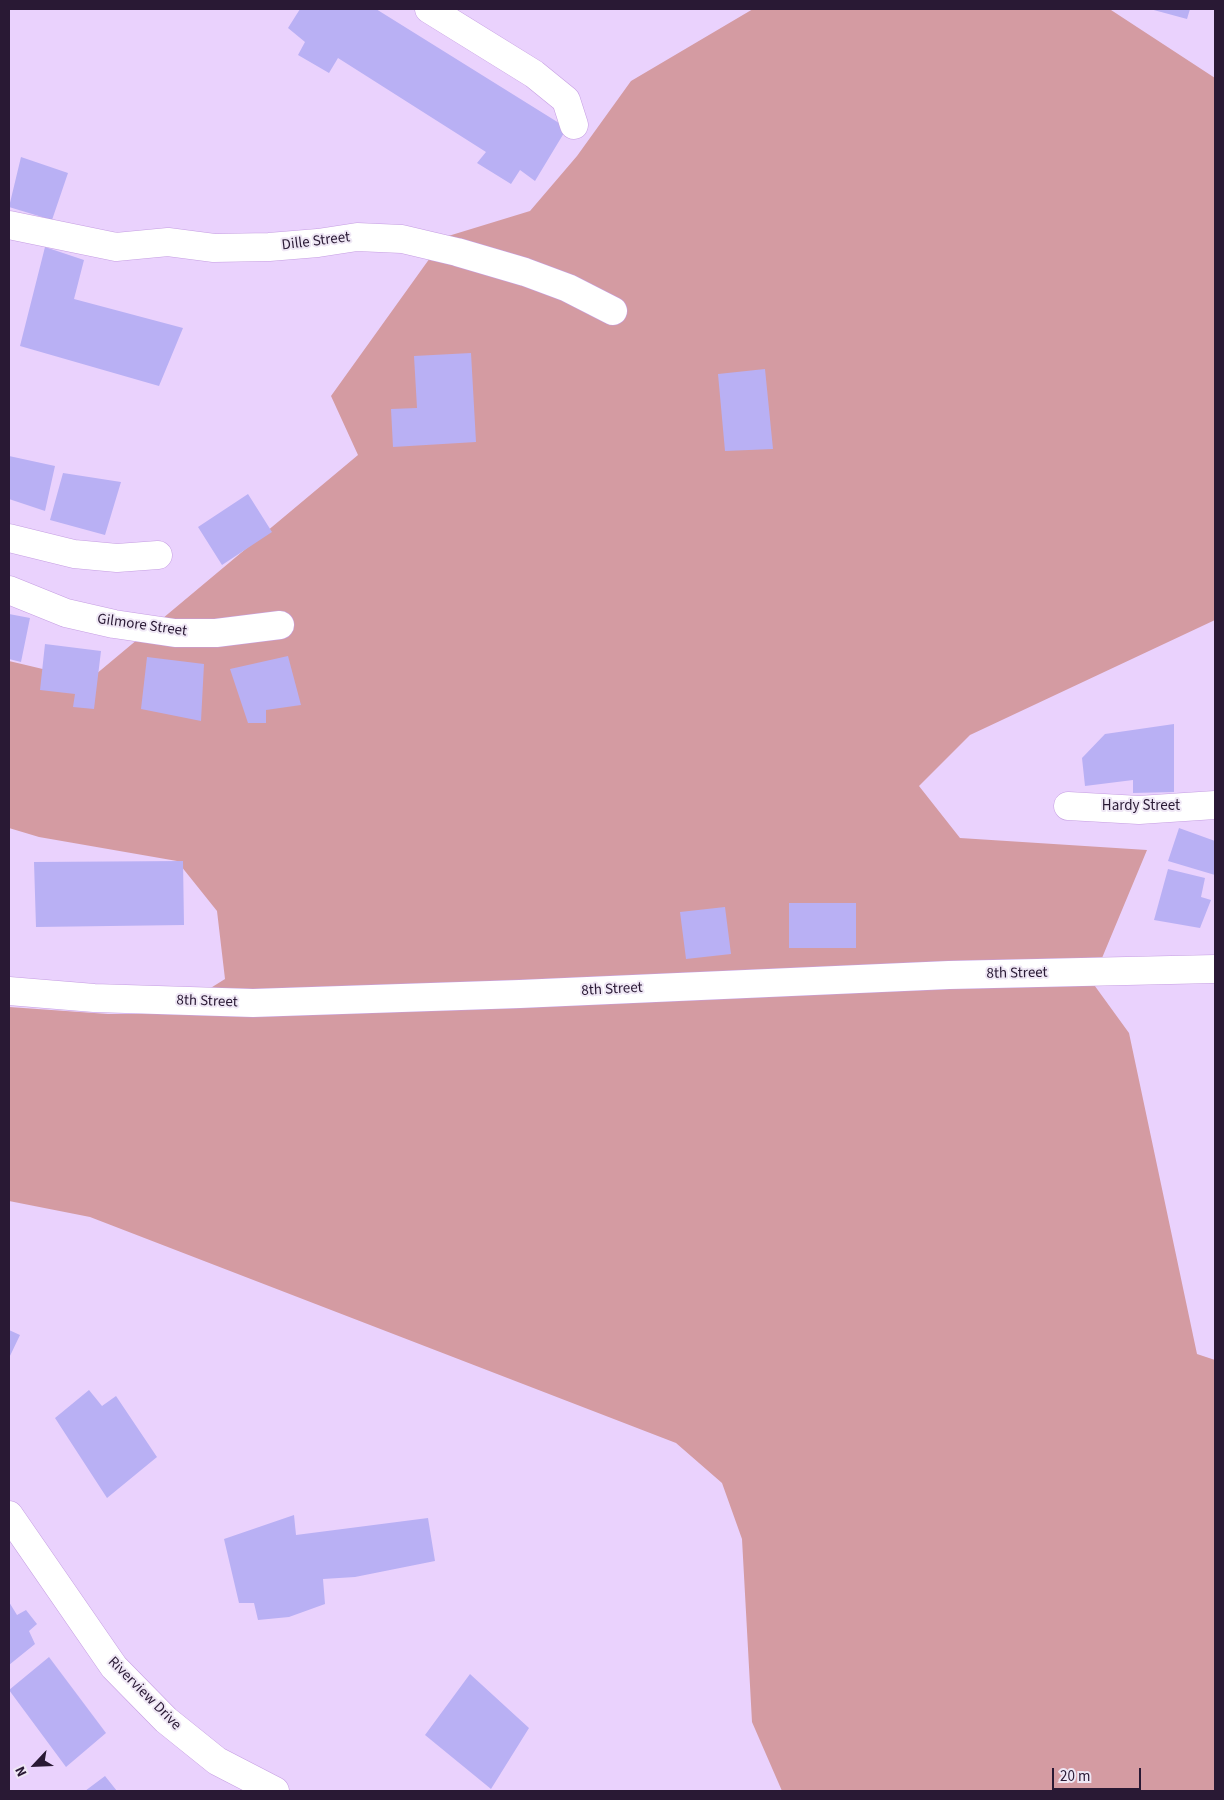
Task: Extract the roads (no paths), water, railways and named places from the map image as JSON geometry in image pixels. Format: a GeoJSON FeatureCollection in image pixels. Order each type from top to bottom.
{"type":"FeatureCollection","features":[{"type":"Feature","properties":{"kind":"street"},"geometry":{"type":"LineString","coordinates":[[429,9],[534,74],[566,100],[574,125]]}},
{"type":"Feature","properties":{"kind":"street","name":"Dille Street"},"geometry":{"type":"LineString","coordinates":[[9,225],[116,247],[168,242],[214,248],[269,247],[318,243],[357,237],[402,239],[457,252],[525,272],[568,288],[613,311]]}},
{"type":"Feature","properties":{"kind":"street"},"geometry":{"type":"LineString","coordinates":[[9,538],[74,554],[117,558],[158,555]]}},
{"type":"Feature","properties":{"kind":"street","name":"Gilmore Street"},"geometry":{"type":"LineString","coordinates":[[9,590],[66,613],[114,624],[175,633],[216,634],[280,625]]}},
{"type":"Feature","properties":{"kind":"street","name":"Hardy Street"},"geometry":{"type":"LineString","coordinates":[[1068,806],[1138,810],[1215,805]]}},
{"type":"Feature","properties":{"kind":"street","name":"8th Street"},"geometry":{"type":"LineString","coordinates":[[9,991],[94,998],[253,1004],[530,994],[948,975],[1215,969]]}},
{"type":"Feature","properties":{"kind":"street","name":"Riverview Drive"},"geometry":{"type":"LineString","coordinates":[[9,1515],[114,1667],[166,1720],[217,1761],[275,1791]]}}]}
